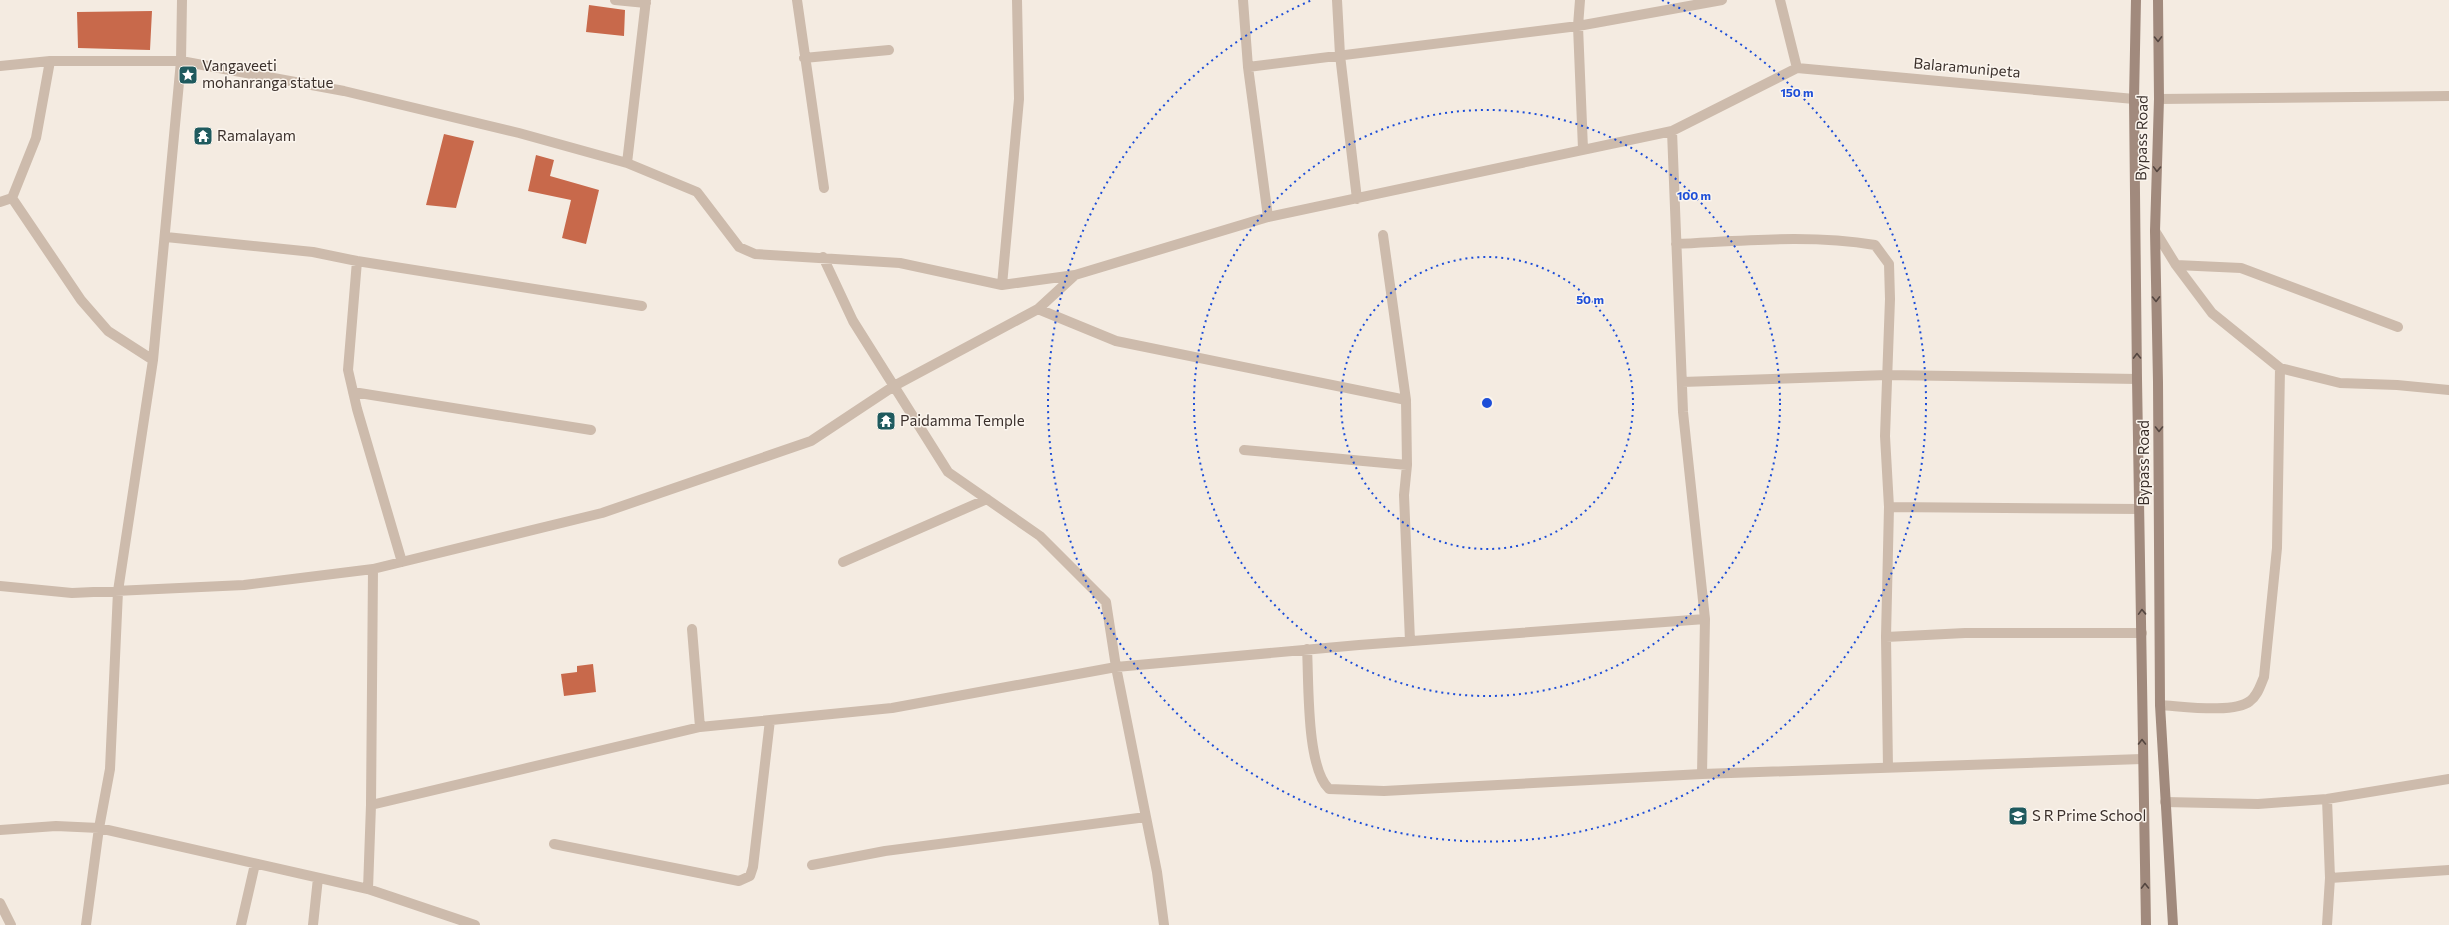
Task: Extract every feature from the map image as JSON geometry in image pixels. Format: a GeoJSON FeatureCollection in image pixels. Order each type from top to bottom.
{"type":"FeatureCollection","features":[{"type":"Feature","properties":{"kind":"main road","name":"Bypass Road"},"geometry":{"type":"LineString","coordinates":[[2136,0],[2134,99],[2142,633],[2142,759],[2146,925]]}},
{"type":"Feature","properties":{"kind":"main road","name":"Bypass Road"},"geometry":{"type":"LineString","coordinates":[[2158,0],[2159,99],[2155,231],[2158,382],[2160,705],[2173,925]]}},
{"type":"Feature","properties":{"kind":"street"},"geometry":{"type":"LineString","coordinates":[[86,925],[99,828],[110,769],[118,591],[153,360],[166,237],[181,61],[182,0]]}},
{"type":"Feature","properties":{"kind":"street"},"geometry":{"type":"LineString","coordinates":[[615,0],[646,2],[627,163]]}},
{"type":"Feature","properties":{"kind":"street"},"geometry":{"type":"LineString","coordinates":[[797,0],[804,58],[824,188]]}},
{"type":"Feature","properties":{"kind":"street"},"geometry":{"type":"LineString","coordinates":[[1002,285],[1019,99],[1017,0]]}},
{"type":"Feature","properties":{"kind":"street"},"geometry":{"type":"LineString","coordinates":[[1243,0],[1248,67],[1268,217]]}},
{"type":"Feature","properties":{"kind":"street"},"geometry":{"type":"LineString","coordinates":[[1337,0],[1340,55],[1356,199]]}},
{"type":"Feature","properties":{"kind":"street"},"geometry":{"type":"LineString","coordinates":[[1580,0],[1578,26],[1583,149]]}},
{"type":"Feature","properties":{"kind":"street"},"geometry":{"type":"LineString","coordinates":[[1248,67],[1578,26],[1673,4],[1722,0]]}},
{"type":"Feature","properties":{"kind":"street"},"geometry":{"type":"LineString","coordinates":[[0,66],[50,61],[181,61],[344,91],[519,133],[627,163],[697,192],[739,247],[746,252],[823,256],[900,263],[1002,285],[1075,275],[1268,217],[1672,130],[1797,68],[1780,0]]}},
{"type":"Feature","properties":{"kind":"street"},"geometry":{"type":"LineString","coordinates":[[804,58],[889,50]]}},
{"type":"Feature","properties":{"kind":"street"},"geometry":{"type":"LineString","coordinates":[[0,202],[12,198],[36,138],[50,61]]}},
{"type":"Feature","properties":{"kind":"street","name":"Balaramunipeta"},"geometry":{"type":"LineString","coordinates":[[1797,68],[2134,99]]}},
{"type":"Feature","properties":{"kind":"street"},"geometry":{"type":"LineString","coordinates":[[2159,99],[2449,96]]}},
{"type":"Feature","properties":{"kind":"street"},"geometry":{"type":"LineString","coordinates":[[1672,130],[1682,382],[1705,619],[1702,774]]}},
{"type":"Feature","properties":{"kind":"street"},"geometry":{"type":"LineString","coordinates":[[12,198],[81,300],[104,326],[153,360]]}},
{"type":"Feature","properties":{"kind":"street"},"geometry":{"type":"LineString","coordinates":[[2155,231],[2176,265],[2212,312],[2280,368],[2340,383],[2397,385],[2449,390]]}},
{"type":"Feature","properties":{"kind":"street"},"geometry":{"type":"LineString","coordinates":[[1382,235],[1406,400],[1407,465],[1404,495],[1410,641]]}},
{"type":"Feature","properties":{"kind":"street"},"geometry":{"type":"LineString","coordinates":[[166,237],[313,252],[357,261],[642,306]]}},
{"type":"Feature","properties":{"kind":"street"},"geometry":{"type":"LineString","coordinates":[[1676,244],[1805,239],[1846,240],[1875,245],[1889,264],[1885,436],[1889,507],[1886,637],[1888,768]]}},
{"type":"Feature","properties":{"kind":"street"},"geometry":{"type":"LineString","coordinates":[[823,256],[853,321],[948,472],[1040,536],[1106,602],[1116,666],[1157,872],[1164,925]]}},
{"type":"Feature","properties":{"kind":"street"},"geometry":{"type":"LineString","coordinates":[[357,261],[348,370],[402,562]]}},
{"type":"Feature","properties":{"kind":"street"},"geometry":{"type":"LineString","coordinates":[[2176,265],[2241,268],[2398,327]]}},
{"type":"Feature","properties":{"kind":"street"},"geometry":{"type":"LineString","coordinates":[[0,586],[72,594],[244,585],[373,569],[602,513],[811,441],[894,386],[1038,309],[1075,275]]}},
{"type":"Feature","properties":{"kind":"street"},"geometry":{"type":"LineString","coordinates":[[1038,309],[1116,341],[1406,400]]}},
{"type":"Feature","properties":{"kind":"street"},"geometry":{"type":"LineString","coordinates":[[2160,705],[2236,708],[2248,702],[2257,694],[2264,677],[2277,548],[2280,368]]}},
{"type":"Feature","properties":{"kind":"street"},"geometry":{"type":"LineString","coordinates":[[1682,382],[1887,375],[2138,379]]}},
{"type":"Feature","properties":{"kind":"street"},"geometry":{"type":"LineString","coordinates":[[353,392],[591,430]]}},
{"type":"Feature","properties":{"kind":"street"},"geometry":{"type":"LineString","coordinates":[[1244,450],[1407,465]]}},
{"type":"Feature","properties":{"kind":"street"},"geometry":{"type":"LineString","coordinates":[[843,562],[987,499]]}},
{"type":"Feature","properties":{"kind":"street"},"geometry":{"type":"LineString","coordinates":[[1889,507],[2139,509]]}},
{"type":"Feature","properties":{"kind":"street"},"geometry":{"type":"LineString","coordinates":[[368,889],[371,805],[373,569]]}},
{"type":"Feature","properties":{"kind":"street"},"geometry":{"type":"LineString","coordinates":[[371,805],[700,727],[892,708],[1116,666],[1307,649],[1705,619]]}},
{"type":"Feature","properties":{"kind":"street"},"geometry":{"type":"LineString","coordinates":[[692,629],[700,727]]}},
{"type":"Feature","properties":{"kind":"street"},"geometry":{"type":"LineString","coordinates":[[1886,637],[1965,633],[2142,633]]}},
{"type":"Feature","properties":{"kind":"street"},"geometry":{"type":"LineString","coordinates":[[1307,649],[1314,758],[1322,782],[1329,789],[1384,791],[1702,774],[2142,759]]}},
{"type":"Feature","properties":{"kind":"street"},"geometry":{"type":"LineString","coordinates":[[554,844],[739,881],[750,876],[753,868],[770,720]]}},
{"type":"Feature","properties":{"kind":"street"},"geometry":{"type":"LineString","coordinates":[[2165,802],[2258,804],[2327,799],[2449,779]]}},
{"type":"Feature","properties":{"kind":"street"},"geometry":{"type":"LineString","coordinates":[[2327,799],[2330,878],[2327,925]]}},
{"type":"Feature","properties":{"kind":"street"},"geometry":{"type":"LineString","coordinates":[[812,864],[885,852],[1146,816]]}},
{"type":"Feature","properties":{"kind":"street"},"geometry":{"type":"LineString","coordinates":[[0,830],[56,826],[99,828],[368,889],[475,925]]}},
{"type":"Feature","properties":{"kind":"street"},"geometry":{"type":"LineString","coordinates":[[241,925],[255,864]]}},
{"type":"Feature","properties":{"kind":"street"},"geometry":{"type":"LineString","coordinates":[[2330,878],[2449,870]]}},
{"type":"Feature","properties":{"kind":"street"},"geometry":{"type":"LineString","coordinates":[[313,925],[318,878]]}},
{"type":"Feature","properties":{"kind":"street"},"geometry":{"type":"LineString","coordinates":[[0,903],[11,925]]}},
{"type":"Feature","properties":{"kind":"building"},"geometry":{"type":"Polygon","coordinates":[[[589,5],[625,10],[624,36],[586,32],[589,5]]]}},
{"type":"Feature","properties":{"kind":"building"},"geometry":{"type":"Polygon","coordinates":[[[152,11],[150,50],[78,48],[77,12],[152,11]]]}},
{"type":"Feature","properties":{"kind":"building"},"geometry":{"type":"Polygon","coordinates":[[[444,134],[474,141],[456,208],[426,205],[444,134]]]}},
{"type":"Feature","properties":{"kind":"building"},"geometry":{"type":"Polygon","coordinates":[[[536,155],[554,160],[550,176],[599,190],[586,244],[562,238],[571,200],[528,191],[536,155]]]}},
{"type":"Feature","properties":{"kind":"building"},"geometry":{"type":"Polygon","coordinates":[[[593,664],[596,692],[564,696],[561,674],[577,672],[577,666],[593,664]]]}},
{"type":"Feature","properties":{"kind":"place","name":"Vangaveeti mohanranga statue"},"geometry":{"type":"Point","coordinates":[188,75]}},
{"type":"Feature","properties":{"kind":"place","name":"Ramalayam"},"geometry":{"type":"Point","coordinates":[203,136]}},
{"type":"Feature","properties":{"kind":"place","name":"Paidamma Temple"},"geometry":{"type":"Point","coordinates":[886,421]}},
{"type":"Feature","properties":{"kind":"place","name":"S R Prime School"},"geometry":{"type":"Point","coordinates":[2018,816]}}]}
